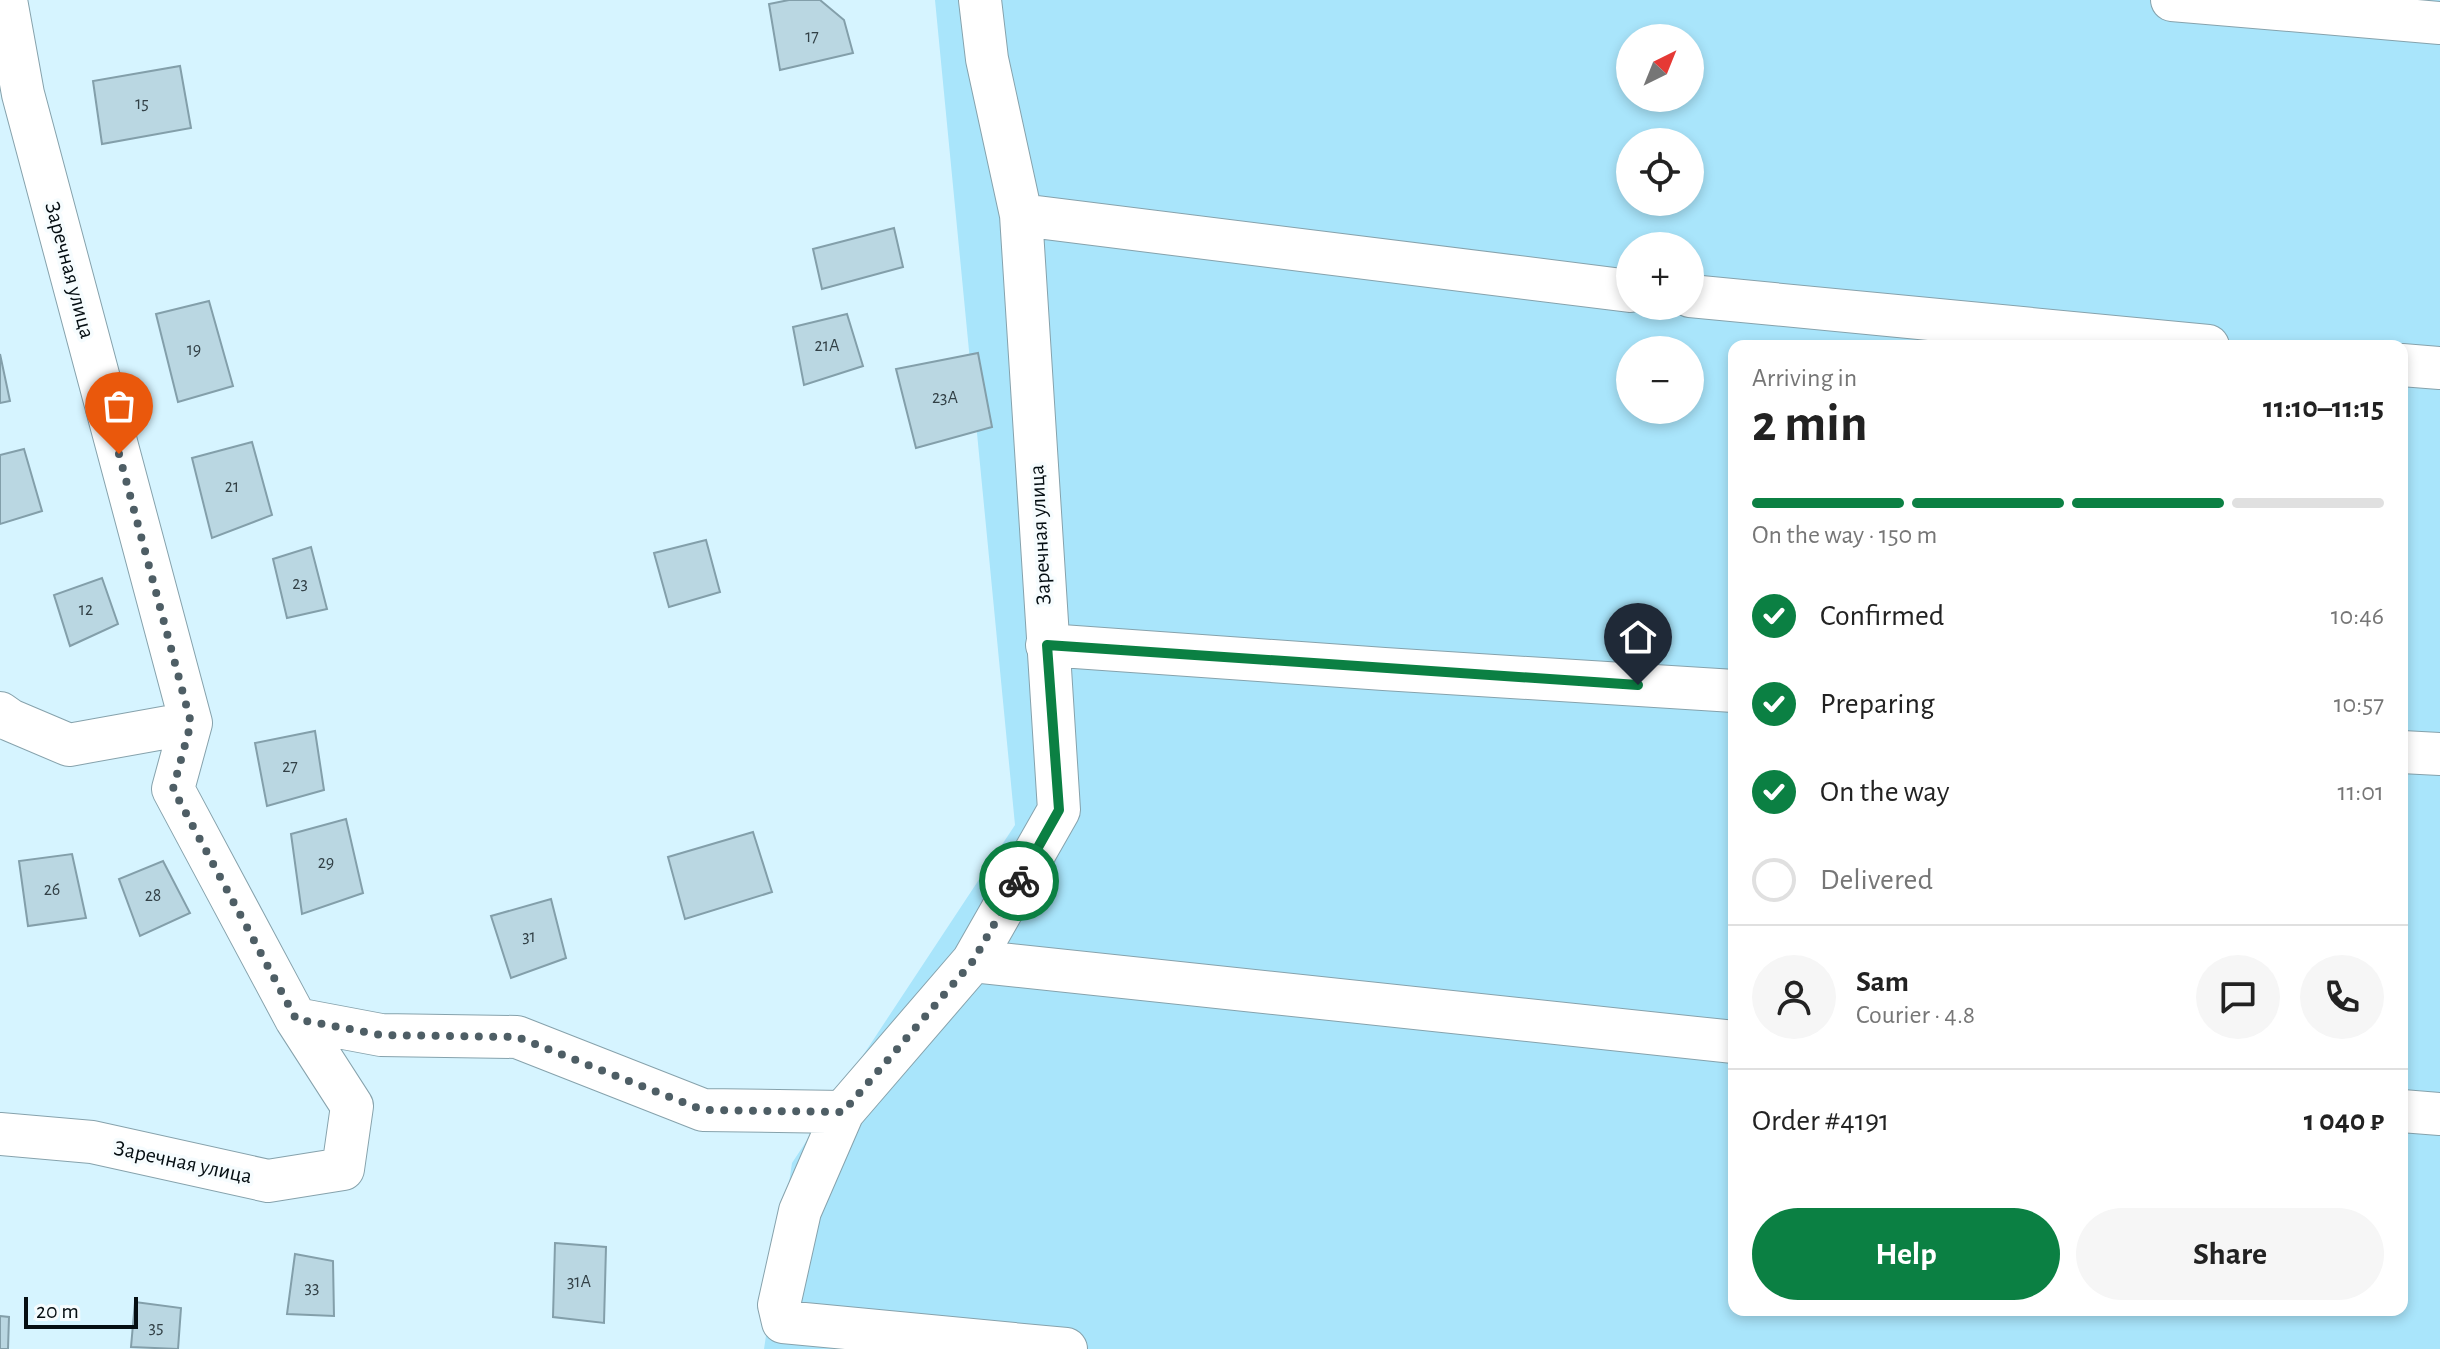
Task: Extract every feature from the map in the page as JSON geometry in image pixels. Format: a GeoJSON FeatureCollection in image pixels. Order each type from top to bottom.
{"type":"FeatureCollection","features":[{"type":"Feature","properties":{"kind":"street","name":"Заречная улица"},"geometry":{"type":"LineString","coordinates":[[0,1134],[92,1142],[268,1181],[343,1169],[352,1106],[296,1019],[173,789],[191,723],[23,94],[6,0]]}},
{"type":"Feature","properties":{"kind":"street","name":"Заречная улица"},"geometry":{"type":"LineString","coordinates":[[980,0],[987,59],[1021,215],[1059,810],[973,961],[843,1112],[800,1211],[779,1305],[783,1322],[806,1326],[1066,1349]]}},
{"type":"Feature","properties":{"kind":"street"},"geometry":{"type":"LineString","coordinates":[[2172,0],[2440,23]]}},
{"type":"Feature","properties":{"kind":"street"},"geometry":{"type":"LineString","coordinates":[[1021,215],[1616,289]]}},
{"type":"Feature","properties":{"kind":"street"},"geometry":{"type":"LineString","coordinates":[[1704,297],[2146,340]]}},
{"type":"Feature","properties":{"kind":"street"},"geometry":{"type":"LineString","coordinates":[[2408,365],[2440,368]]}},
{"type":"Feature","properties":{"kind":"street"},"geometry":{"type":"LineString","coordinates":[[1047,645],[1728,691]]}},
{"type":"Feature","properties":{"kind":"street"},"geometry":{"type":"LineString","coordinates":[[0,713],[69,745],[191,723]]}},
{"type":"Feature","properties":{"kind":"street"},"geometry":{"type":"LineString","coordinates":[[2408,752],[2440,754]]}},
{"type":"Feature","properties":{"kind":"street"},"geometry":{"type":"LineString","coordinates":[[973,961],[1728,1041]]}},
{"type":"Feature","properties":{"kind":"street"},"geometry":{"type":"LineString","coordinates":[[296,1019],[381,1035],[517,1037],[703,1110],[843,1112]]}},
{"type":"Feature","properties":{"kind":"street"},"geometry":{"type":"LineString","coordinates":[[2408,1111],[2440,1114]]}},
{"type":"Feature","properties":{"kind":"shaded area"},"geometry":{"type":"Polygon","coordinates":[[[935,0],[2440,0],[2440,1349],[764,1349],[792,1163],[1015,825],[935,0]]]}},
{"type":"Feature","properties":{"kind":"building"},"geometry":{"type":"Polygon","coordinates":[[[789,0],[820,0],[844,20],[853,53],[780,70],[769,4],[789,0]]]}},
{"type":"Feature","properties":{"kind":"building"},"geometry":{"type":"Polygon","coordinates":[[[180,66],[191,128],[102,144],[93,81],[180,66]]]}},
{"type":"Feature","properties":{"kind":"building"},"geometry":{"type":"Polygon","coordinates":[[[894,228],[903,267],[822,289],[813,249],[894,228]]]}},
{"type":"Feature","properties":{"kind":"building"},"geometry":{"type":"Polygon","coordinates":[[[209,301],[233,386],[178,402],[156,314],[209,301]]]}},
{"type":"Feature","properties":{"kind":"building"},"geometry":{"type":"Polygon","coordinates":[[[847,314],[863,366],[804,385],[793,327],[847,314]]]}},
{"type":"Feature","properties":{"kind":"building"},"geometry":{"type":"Polygon","coordinates":[[[978,353],[992,427],[916,448],[896,369],[978,353]]]}},
{"type":"Feature","properties":{"kind":"building"},"geometry":{"type":"Polygon","coordinates":[[[0,354],[10,401],[0,403],[0,354]]]}},
{"type":"Feature","properties":{"kind":"building"},"geometry":{"type":"Polygon","coordinates":[[[252,442],[272,515],[212,538],[192,458],[252,442]]]}},
{"type":"Feature","properties":{"kind":"building"},"geometry":{"type":"Polygon","coordinates":[[[24,449],[42,511],[0,524],[0,455],[24,449]]]}},
{"type":"Feature","properties":{"kind":"building"},"geometry":{"type":"Polygon","coordinates":[[[706,540],[720,592],[669,607],[654,553],[706,540]]]}},
{"type":"Feature","properties":{"kind":"building"},"geometry":{"type":"Polygon","coordinates":[[[311,547],[327,609],[287,618],[273,559],[311,547]]]}},
{"type":"Feature","properties":{"kind":"building"},"geometry":{"type":"Polygon","coordinates":[[[102,578],[118,624],[70,646],[54,595],[102,578]]]}},
{"type":"Feature","properties":{"kind":"building"},"geometry":{"type":"Polygon","coordinates":[[[315,731],[324,790],[267,806],[255,743],[315,731]]]}},
{"type":"Feature","properties":{"kind":"building"},"geometry":{"type":"Polygon","coordinates":[[[346,819],[363,893],[302,914],[291,834],[346,819]]]}},
{"type":"Feature","properties":{"kind":"building"},"geometry":{"type":"Polygon","coordinates":[[[753,832],[772,892],[685,919],[668,857],[753,832]]]}},
{"type":"Feature","properties":{"kind":"building"},"geometry":{"type":"Polygon","coordinates":[[[72,854],[86,918],[28,926],[19,861],[72,854]]]}},
{"type":"Feature","properties":{"kind":"building"},"geometry":{"type":"Polygon","coordinates":[[[163,861],[190,913],[140,936],[119,879],[163,861]]]}},
{"type":"Feature","properties":{"kind":"building"},"geometry":{"type":"Polygon","coordinates":[[[551,899],[566,958],[511,978],[491,916],[551,899]]]}},
{"type":"Feature","properties":{"kind":"building"},"geometry":{"type":"Polygon","coordinates":[[[555,1243],[606,1247],[604,1323],[553,1317],[555,1243]]]}},
{"type":"Feature","properties":{"kind":"building"},"geometry":{"type":"Polygon","coordinates":[[[295,1254],[333,1261],[334,1316],[287,1314],[295,1254]]]}},
{"type":"Feature","properties":{"kind":"building"},"geometry":{"type":"Polygon","coordinates":[[[135,1302],[181,1308],[178,1349],[131,1347],[135,1302]]]}},
{"type":"Feature","properties":{"kind":"building"},"geometry":{"type":"Polygon","coordinates":[[[0,1316],[9,1317],[8,1349],[0,1349],[0,1316]]]}},
{"type":"Feature","properties":{"kind":"way so far"},"geometry":{"type":"LineString","coordinates":[[119,454],[191,723],[173,789],[296,1019],[381,1035],[517,1037],[703,1110],[843,1112],[973,961],[1019,881]]}},
{"type":"Feature","properties":{"kind":"route"},"geometry":{"type":"LineString","coordinates":[[1019,881],[1059,810],[1047,645],[1638,685]]}}]}
